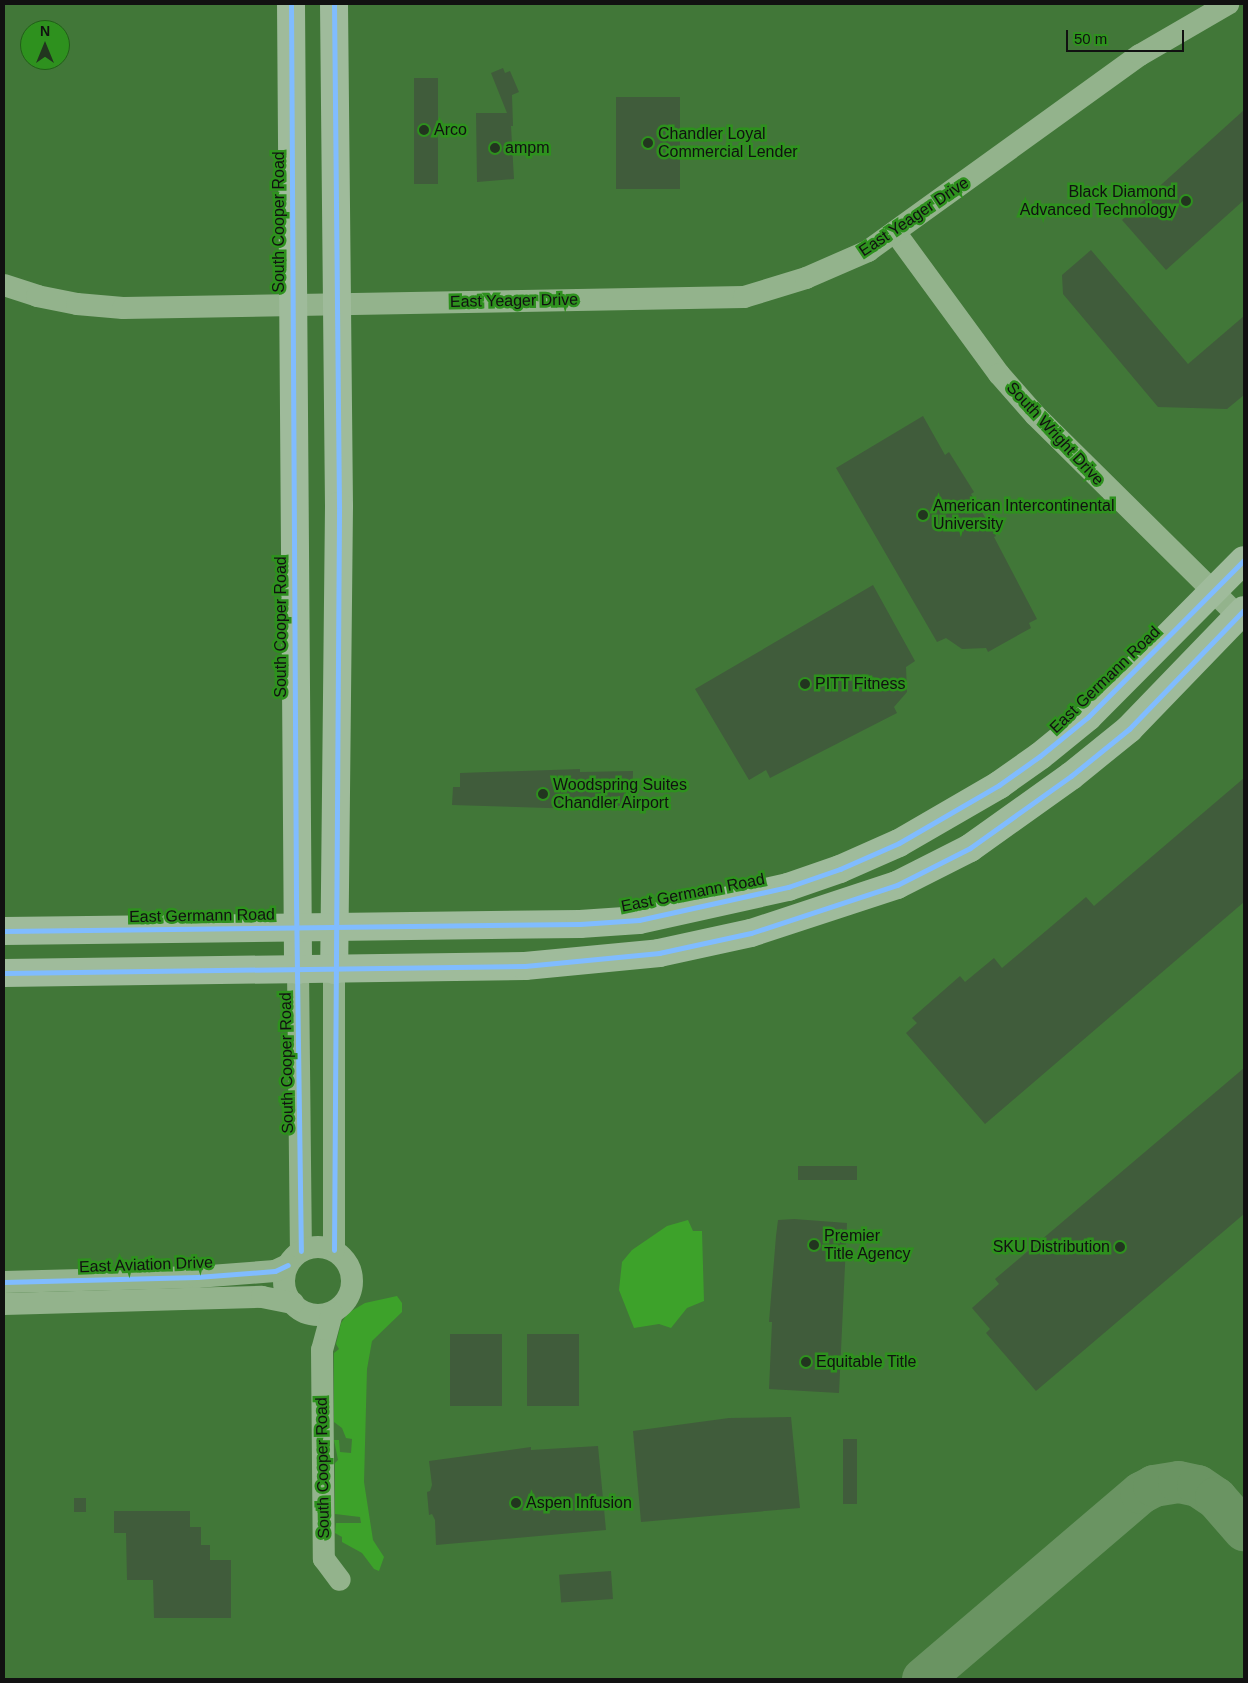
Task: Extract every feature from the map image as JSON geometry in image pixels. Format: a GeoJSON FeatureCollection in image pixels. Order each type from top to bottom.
{"type":"FeatureCollection","features":[{"type":"Feature","properties":{"kind":"main road","name":"South Cooper Road"},"geometry":{"type":"LineString","coordinates":[[291,4],[314,303],[339,506],[334,970]]}},
{"type":"Feature","properties":{"kind":"main road","name":"South Cooper Road"},"geometry":{"type":"LineString","coordinates":[[298,970],[296,927],[314,303],[334,4]]}},
{"type":"Feature","properties":{"kind":"main road","name":"East Germann Road"},"geometry":{"type":"LineString","coordinates":[[4,931],[580,924],[638,920],[788,886],[840,869],[950,815],[1040,756],[1088,717],[1244,560]]}},
{"type":"Feature","properties":{"kind":"main road"},"geometry":{"type":"LineString","coordinates":[[4,973],[334,970],[556,964],[701,946],[827,911],[897,886],[970,848],[1072,776],[1130,729],[1241,613]]}},
{"type":"Feature","properties":{"kind":"main road"},"geometry":{"type":"LineString","coordinates":[[556,964],[585,948],[655,936],[671,927],[684,910]]}},
{"type":"Feature","properties":{"kind":"street","name":"East Yeager Drive"},"geometry":{"type":"LineString","coordinates":[[4,285],[77,304],[123,308],[314,303],[744,297],[834,267],[868,251],[1140,55],[1228,4]]}},
{"type":"Feature","properties":{"kind":"street","name":"South Wright Drive"},"geometry":{"type":"LineString","coordinates":[[895,232],[999,374],[1035,416],[1214,591],[1241,613]]}},
{"type":"Feature","properties":{"kind":"street","name":"South Cooper Road"},"geometry":{"type":"LineString","coordinates":[[298,970],[294,1258],[284,1285],[299,1308],[313,1339],[322,1350]]}},
{"type":"Feature","properties":{"kind":"street","name":"South Cooper Road"},"geometry":{"type":"LineString","coordinates":[[334,970],[334,1250],[343,1257],[353,1277],[348,1299],[332,1312],[322,1350],[324,1559],[340,1580]]}},
{"type":"Feature","properties":{"kind":"street"},"geometry":{"type":"LineString","coordinates":[[294,1258],[323,1247],[334,1250]]}},
{"type":"Feature","properties":{"kind":"street","name":"East Aviation Drive"},"geometry":{"type":"LineString","coordinates":[[4,1282],[198,1277],[275,1270],[294,1258]]}},
{"type":"Feature","properties":{"kind":"street"},"geometry":{"type":"LineString","coordinates":[[4,1304],[262,1297],[299,1308],[314,1315],[332,1312]]}},
{"type":"Feature","properties":{"kind":"green space"},"geometry":{"type":"Polygon","coordinates":[[[688,1220],[693,1231],[702,1231],[704,1301],[687,1308],[671,1328],[659,1324],[634,1328],[619,1290],[622,1262],[632,1250],[667,1226],[688,1220]]]}},
{"type":"Feature","properties":{"kind":"green space"},"geometry":{"type":"Polygon","coordinates":[[[397,1296],[402,1303],[402,1312],[372,1341],[367,1369],[364,1482],[373,1540],[384,1557],[379,1571],[374,1569],[362,1553],[342,1542],[342,1537],[335,1533],[336,1523],[361,1523],[360,1517],[335,1514],[335,1463],[338,1460],[334,1440],[339,1440],[340,1452],[351,1453],[352,1439],[346,1438],[342,1428],[334,1422],[334,1353],[339,1349],[336,1344],[341,1323],[348,1313],[365,1303],[397,1296]]]}},
{"type":"Feature","properties":{"kind":"building","name":"ampm"},"geometry":{"type":"Polygon","coordinates":[[[503,68],[505,73],[510,71],[519,92],[512,95],[513,126],[511,126],[514,179],[477,182],[476,113],[507,113],[491,73],[503,68]]]}},
{"type":"Feature","properties":{"kind":"building","name":"Arco"},"geometry":{"type":"Polygon","coordinates":[[[414,78],[438,78],[438,184],[414,184],[414,78]]]}},
{"type":"Feature","properties":{"kind":"building","name":"Chandler Loyal Commercial Lender"},"geometry":{"type":"Polygon","coordinates":[[[616,97],[680,97],[680,189],[616,189],[616,97]]]}},
{"type":"Feature","properties":{"kind":"building"},"geometry":{"type":"Polygon","coordinates":[[[1244,110],[1244,200],[1166,270],[1122,220],[1244,110]]]}},
{"type":"Feature","properties":{"kind":"building"},"geometry":{"type":"Polygon","coordinates":[[[1091,250],[1188,364],[1244,316],[1244,395],[1227,409],[1158,407],[1063,294],[1062,275],[1091,250]]]}},
{"type":"Feature","properties":{"kind":"building","name":"American Intercontinental University"},"geometry":{"type":"Polygon","coordinates":[[[923,416],[945,455],[949,452],[974,492],[971,494],[996,536],[994,537],[1037,619],[1029,623],[1031,628],[988,652],[986,648],[962,649],[946,638],[937,642],[836,468],[923,416]]]}},
{"type":"Feature","properties":{"kind":"building","name":"PITT Fitness"},"geometry":{"type":"Polygon","coordinates":[[[873,585],[915,661],[906,667],[907,692],[894,707],[897,713],[770,778],[766,770],[749,780],[695,689],[873,585]]]}},
{"type":"Feature","properties":{"kind":"building","name":"Woodspring Suites Chandler Airport"},"geometry":{"type":"Polygon","coordinates":[[[580,769],[580,772],[633,771],[632,806],[580,806],[580,809],[452,805],[453,787],[460,787],[460,773],[580,769]]]}},
{"type":"Feature","properties":{"kind":"building"},"geometry":{"type":"Polygon","coordinates":[[[1244,778],[1244,902],[985,1124],[906,1033],[917,1023],[912,1018],[960,976],[965,982],[994,958],[1002,968],[1086,897],[1094,906],[1244,778]]]}},
{"type":"Feature","properties":{"kind":"building","name":"SKU Distribution"},"geometry":{"type":"Polygon","coordinates":[[[1244,1068],[1244,1214],[1036,1391],[986,1333],[990,1329],[972,1308],[999,1284],[995,1279],[1244,1068]]]}},
{"type":"Feature","properties":{"kind":"building"},"geometry":{"type":"Polygon","coordinates":[[[798,1166],[857,1166],[857,1180],[798,1180],[798,1166]]]}},
{"type":"Feature","properties":{"kind":"building"},"geometry":{"type":"Polygon","coordinates":[[[794,1219],[847,1223],[839,1393],[769,1389],[772,1322],[769,1322],[778,1220],[794,1219]]]}},
{"type":"Feature","properties":{"kind":"building"},"geometry":{"type":"Polygon","coordinates":[[[450,1334],[502,1334],[502,1406],[450,1406],[450,1334]]]}},
{"type":"Feature","properties":{"kind":"building"},"geometry":{"type":"Polygon","coordinates":[[[527,1334],[579,1334],[579,1406],[527,1406],[527,1334]]]}},
{"type":"Feature","properties":{"kind":"building"},"geometry":{"type":"Polygon","coordinates":[[[791,1417],[800,1508],[641,1522],[633,1431],[729,1418],[791,1417]]]}},
{"type":"Feature","properties":{"kind":"building"},"geometry":{"type":"Polygon","coordinates":[[[843,1439],[857,1439],[857,1504],[843,1504],[843,1439]]]}},
{"type":"Feature","properties":{"kind":"building","name":"Aspen Infusion"},"geometry":{"type":"Polygon","coordinates":[[[598,1446],[606,1530],[436,1545],[435,1520],[432,1514],[429,1515],[427,1492],[430,1491],[432,1485],[429,1461],[531,1447],[531,1450],[598,1446]]]}},
{"type":"Feature","properties":{"kind":"building"},"geometry":{"type":"Polygon","coordinates":[[[74,1498],[86,1498],[86,1512],[74,1512],[74,1498]]]}},
{"type":"Feature","properties":{"kind":"building"},"geometry":{"type":"Polygon","coordinates":[[[114,1511],[190,1511],[190,1527],[201,1527],[201,1545],[210,1545],[210,1560],[231,1560],[231,1618],[154,1618],[153,1580],[127,1580],[126,1533],[114,1533],[114,1511]]]}},
{"type":"Feature","properties":{"kind":"building"},"geometry":{"type":"Polygon","coordinates":[[[611,1571],[613,1599],[561,1603],[559,1575],[611,1571]]]}},
{"type":"Feature","properties":{"kind":"taxiway"},"geometry":{"type":"LineString","coordinates":[[923,1679],[1141,1493],[1154,1486],[1179,1482],[1198,1486],[1216,1498],[1244,1530]]}},
{"type":"Feature","properties":{"kind":"cycle path"},"geometry":{"type":"LineString","coordinates":[[291,4],[296,900],[301,1251]]}},
{"type":"Feature","properties":{"kind":"cycle path"},"geometry":{"type":"LineString","coordinates":[[334,4],[339,506],[334,1250]]}},
{"type":"Feature","properties":{"kind":"cycle path"},"geometry":{"type":"LineString","coordinates":[[4,931],[580,924],[639,920],[788,887],[840,869],[899,843],[999,785],[1040,756],[1088,717],[1244,560]]}},
{"type":"Feature","properties":{"kind":"cycle path"},"geometry":{"type":"LineString","coordinates":[[4,973],[525,966],[659,953],[751,933],[897,885],[970,848],[1071,776],[1129,729],[1244,610]]}},
{"type":"Feature","properties":{"kind":"cycle path"},"geometry":{"type":"LineString","coordinates":[[4,1282],[197,1277],[275,1271],[288,1265]]}},
{"type":"Feature","properties":{"kind":"place","name":"Arco"},"geometry":{"type":"Point","coordinates":[424,130]}},
{"type":"Feature","properties":{"kind":"place","name":"Chandler Loyal Commercial Lender"},"geometry":{"type":"Point","coordinates":[648,143]}},
{"type":"Feature","properties":{"kind":"place","name":"ampm"},"geometry":{"type":"Point","coordinates":[495,148]}},
{"type":"Feature","properties":{"kind":"place","name":"Black Diamond Advanced Technology"},"geometry":{"type":"Point","coordinates":[1186,201]}},
{"type":"Feature","properties":{"kind":"place","name":"American Intercontinental University"},"geometry":{"type":"Point","coordinates":[923,515]}},
{"type":"Feature","properties":{"kind":"place","name":"PITT Fitness"},"geometry":{"type":"Point","coordinates":[805,684]}},
{"type":"Feature","properties":{"kind":"place","name":"Woodspring Suites Chandler Airport"},"geometry":{"type":"Point","coordinates":[543,794]}},
{"type":"Feature","properties":{"kind":"place","name":"Premier Title Agency"},"geometry":{"type":"Point","coordinates":[814,1245]}},
{"type":"Feature","properties":{"kind":"place","name":"SKU Distribution"},"geometry":{"type":"Point","coordinates":[1120,1247]}},
{"type":"Feature","properties":{"kind":"place","name":"Equitable Title"},"geometry":{"type":"Point","coordinates":[806,1362]}},
{"type":"Feature","properties":{"kind":"place","name":"Aspen Infusion"},"geometry":{"type":"Point","coordinates":[516,1503]}}]}
